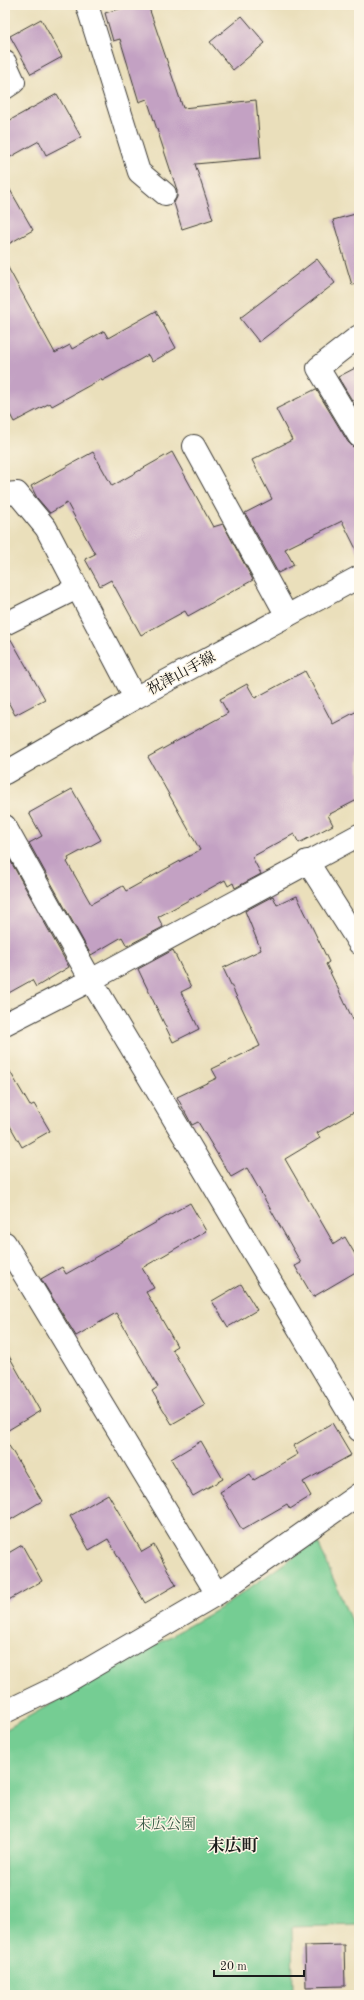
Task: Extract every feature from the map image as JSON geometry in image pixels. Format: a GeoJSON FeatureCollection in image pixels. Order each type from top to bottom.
{"type":"FeatureCollection","features":[{"type":"Feature","properties":{"kind":"street"},"geometry":{"type":"LineString","coordinates":[[87,5],[139,172],[165,194]]}},
{"type":"Feature","properties":{"kind":"street"},"geometry":{"type":"LineString","coordinates":[[5,62],[14,82],[5,88]]}},
{"type":"Feature","properties":{"kind":"street"},"geometry":{"type":"LineString","coordinates":[[359,336],[318,368],[359,436]]}},
{"type":"Feature","properties":{"kind":"street"},"geometry":{"type":"LineString","coordinates":[[194,446],[288,616]]}},
{"type":"Feature","properties":{"kind":"street"},"geometry":{"type":"LineString","coordinates":[[5,494],[17,493],[46,528],[135,698]]}},
{"type":"Feature","properties":{"kind":"street","name":"祝津山手線"},"geometry":{"type":"LineString","coordinates":[[5,773],[135,698],[359,577]]}},
{"type":"Feature","properties":{"kind":"street"},"geometry":{"type":"LineString","coordinates":[[5,624],[77,588]]}},
{"type":"Feature","properties":{"kind":"street"},"geometry":{"type":"LineString","coordinates":[[5,826],[91,980],[359,1430]]}},
{"type":"Feature","properties":{"kind":"street"},"geometry":{"type":"LineString","coordinates":[[5,1024],[91,980],[359,835]]}},
{"type":"Feature","properties":{"kind":"street"},"geometry":{"type":"LineString","coordinates":[[308,862],[359,943]]}},
{"type":"Feature","properties":{"kind":"street"},"geometry":{"type":"LineString","coordinates":[[5,1243],[217,1594]]}},
{"type":"Feature","properties":{"kind":"street"},"geometry":{"type":"LineString","coordinates":[[5,1712],[63,1684],[217,1594],[359,1494]]}},
{"type":"Feature","properties":{"kind":"green space","name":"末広公園"},"geometry":{"type":"Polygon","coordinates":[[[317,1540],[359,1640],[359,1925],[292,1927],[293,1995],[5,1995],[5,1730],[227,1604],[317,1540]]]}},
{"type":"Feature","properties":{"kind":"building"},"geometry":{"type":"Polygon","coordinates":[[[132,5],[148,5],[183,108],[256,100],[261,158],[195,164],[213,219],[182,229],[174,203],[177,197],[177,190],[147,99],[139,102],[120,39],[113,41],[105,13],[132,5]]]}},
{"type":"Feature","properties":{"kind":"building"},"geometry":{"type":"Polygon","coordinates":[[[242,16],[265,43],[233,70],[210,42],[242,16]]]}},
{"type":"Feature","properties":{"kind":"building"},"geometry":{"type":"Polygon","coordinates":[[[41,19],[62,57],[31,74],[10,36],[41,19]]]}},
{"type":"Feature","properties":{"kind":"building"},"geometry":{"type":"Polygon","coordinates":[[[57,94],[81,137],[46,155],[39,141],[5,160],[5,123],[57,94]]]}},
{"type":"Feature","properties":{"kind":"building"},"geometry":{"type":"Polygon","coordinates":[[[5,181],[33,230],[5,246],[5,181]]]}},
{"type":"Feature","properties":{"kind":"building"},"geometry":{"type":"Polygon","coordinates":[[[359,213],[359,284],[352,285],[333,220],[359,213]]]}},
{"type":"Feature","properties":{"kind":"building"},"geometry":{"type":"Polygon","coordinates":[[[317,259],[335,283],[259,342],[240,318],[317,259]]]}},
{"type":"Feature","properties":{"kind":"building"},"geometry":{"type":"Polygon","coordinates":[[[5,262],[55,353],[70,345],[72,349],[104,331],[108,338],[156,311],[176,348],[152,362],[148,355],[102,381],[101,379],[52,406],[50,403],[14,422],[5,405],[5,262]]]}},
{"type":"Feature","properties":{"kind":"building"},"geometry":{"type":"Polygon","coordinates":[[[359,366],[359,412],[338,377],[359,366]]]}},
{"type":"Feature","properties":{"kind":"building"},"geometry":{"type":"Polygon","coordinates":[[[316,389],[348,442],[353,447],[359,448],[359,555],[342,521],[285,549],[294,565],[278,573],[245,513],[272,499],[252,460],[292,440],[276,409],[316,389]]]}},
{"type":"Feature","properties":{"kind":"building"},"geometry":{"type":"Polygon","coordinates":[[[93,452],[112,486],[172,452],[213,527],[223,524],[253,580],[188,616],[185,611],[141,635],[111,580],[100,586],[85,559],[95,554],[67,503],[50,513],[37,498],[31,486],[93,452]]]}},
{"type":"Feature","properties":{"kind":"building"},"geometry":{"type":"Polygon","coordinates":[[[5,636],[9,636],[45,699],[15,715],[5,696],[5,636]]]}},
{"type":"Feature","properties":{"kind":"building"},"geometry":{"type":"Polygon","coordinates":[[[305,671],[333,724],[359,710],[359,799],[328,815],[333,825],[299,843],[294,834],[252,857],[261,874],[235,888],[233,883],[228,886],[225,880],[158,917],[163,927],[127,946],[122,937],[91,955],[29,843],[42,836],[29,813],[72,789],[101,840],[68,858],[69,860],[67,862],[91,904],[123,886],[126,891],[200,850],[148,757],[228,713],[220,699],[247,684],[255,698],[305,671]]]}},
{"type":"Feature","properties":{"kind":"building"},"geometry":{"type":"Polygon","coordinates":[[[10,860],[69,967],[36,987],[32,980],[5,995],[5,863],[10,860]]]}},
{"type":"Feature","properties":{"kind":"building"},"geometry":{"type":"Polygon","coordinates":[[[273,896],[277,905],[297,896],[329,962],[326,964],[359,1032],[359,1109],[317,1133],[320,1138],[285,1159],[334,1244],[345,1237],[359,1261],[359,1270],[313,1297],[295,1266],[301,1263],[247,1168],[231,1177],[198,1122],[192,1125],[177,1097],[217,1078],[212,1069],[260,1046],[223,968],[261,950],[245,911],[273,896]]]}},
{"type":"Feature","properties":{"kind":"building"},"geometry":{"type":"Polygon","coordinates":[[[173,950],[191,987],[181,992],[199,1029],[173,1042],[138,969],[173,950]]]}},
{"type":"Feature","properties":{"kind":"building"},"geometry":{"type":"Polygon","coordinates":[[[5,1063],[30,1106],[34,1104],[50,1131],[22,1147],[5,1117],[5,1063]]]}},
{"type":"Feature","properties":{"kind":"building"},"geometry":{"type":"Polygon","coordinates":[[[190,1203],[206,1231],[142,1268],[154,1288],[146,1292],[177,1346],[172,1349],[205,1405],[172,1424],[152,1391],[158,1387],[116,1313],[76,1336],[41,1279],[62,1267],[66,1274],[190,1203]]]}},
{"type":"Feature","properties":{"kind":"building"},"geometry":{"type":"Polygon","coordinates":[[[241,1284],[257,1310],[228,1327],[212,1301],[241,1284]]]}},
{"type":"Feature","properties":{"kind":"building"},"geometry":{"type":"Polygon","coordinates":[[[5,1349],[40,1411],[5,1432],[5,1349]]]}},
{"type":"Feature","properties":{"kind":"building"},"geometry":{"type":"Polygon","coordinates":[[[332,1423],[351,1455],[303,1482],[311,1496],[290,1509],[287,1504],[242,1530],[220,1492],[250,1474],[254,1480],[298,1454],[293,1446],[332,1423]]]}},
{"type":"Feature","properties":{"kind":"building"},"geometry":{"type":"Polygon","coordinates":[[[5,1439],[42,1501],[5,1523],[5,1439]]]}},
{"type":"Feature","properties":{"kind":"building"},"geometry":{"type":"Polygon","coordinates":[[[201,1441],[223,1479],[193,1496],[171,1459],[201,1441]]]}},
{"type":"Feature","properties":{"kind":"building"},"geometry":{"type":"Polygon","coordinates":[[[108,1494],[142,1552],[154,1545],[176,1585],[145,1603],[108,1539],[89,1550],[70,1516],[108,1494]]]}},
{"type":"Feature","properties":{"kind":"building"},"geometry":{"type":"Polygon","coordinates":[[[22,1545],[42,1581],[5,1602],[5,1555],[22,1545]]]}},
{"type":"Feature","properties":{"kind":"building"},"geometry":{"type":"Polygon","coordinates":[[[344,1945],[345,1986],[306,1987],[305,1946],[344,1945]]]}},
{"type":"Feature","properties":{"kind":"district","name":"末広町"},"geometry":{"type":"Point","coordinates":[233,1845]}}]}
